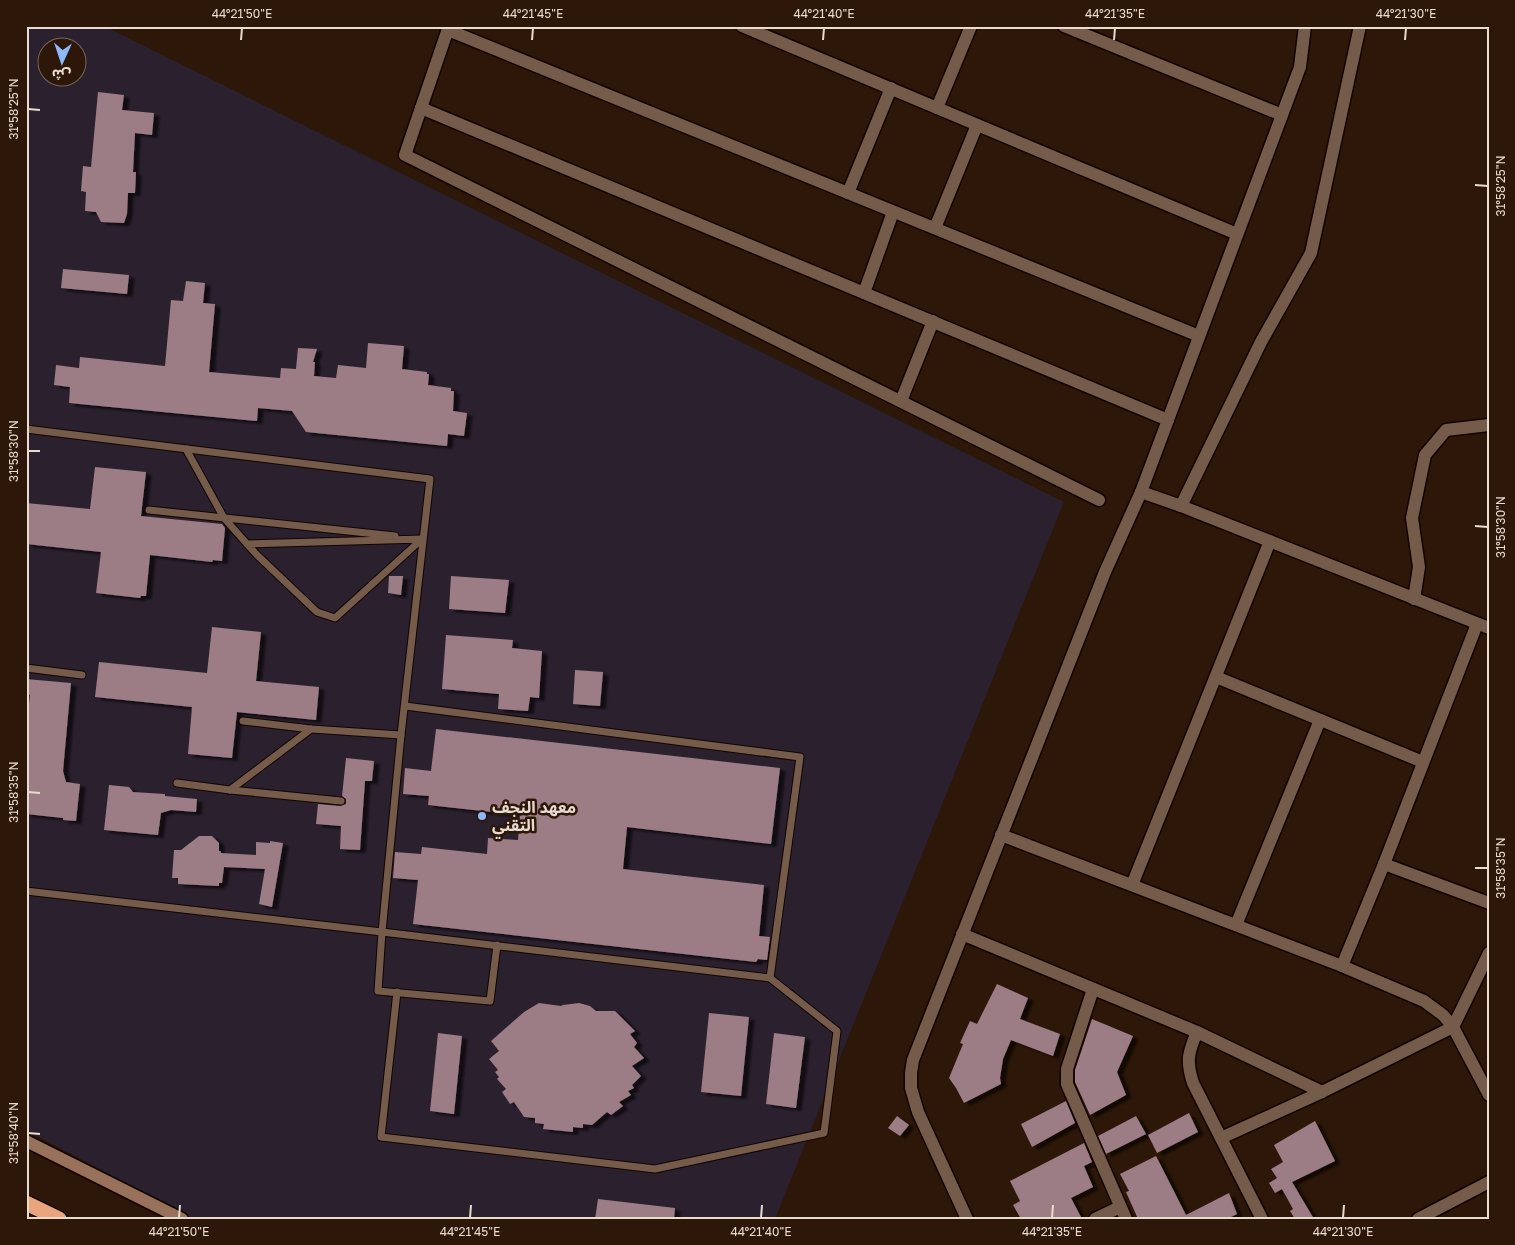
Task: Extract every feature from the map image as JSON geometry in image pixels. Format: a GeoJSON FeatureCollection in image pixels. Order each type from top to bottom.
{"type":"FeatureCollection","features":[{"type":"Feature","properties":{"kind":"highway"},"geometry":{"type":"LineString","coordinates":[[26,1203],[59,1219]]}},
{"type":"Feature","properties":{"kind":"main road"},"geometry":{"type":"LineString","coordinates":[[26,1141],[182,1219]]}},
{"type":"Feature","properties":{"kind":"street"},"geometry":{"type":"LineString","coordinates":[[742,26],[1238,234]]}},
{"type":"Feature","properties":{"kind":"street"},"geometry":{"type":"LineString","coordinates":[[937,108],[971,26]]}},
{"type":"Feature","properties":{"kind":"street"},"geometry":{"type":"LineString","coordinates":[[1064,26],[1282,115]]}},
{"type":"Feature","properties":{"kind":"street"},"geometry":{"type":"LineString","coordinates":[[967,1219],[918,1112],[911,1088],[913,1060],[1105,572],[1140,492],[1168,420],[1300,67],[1305,26]]}},
{"type":"Feature","properties":{"kind":"street"},"geometry":{"type":"LineString","coordinates":[[1181,506],[1261,342],[1311,253],[1360,26]]}},
{"type":"Feature","properties":{"kind":"street"},"geometry":{"type":"LineString","coordinates":[[1099,500],[405,155],[449,28],[893,212],[1199,336]]}},
{"type":"Feature","properties":{"kind":"street"},"geometry":{"type":"LineString","coordinates":[[848,193],[891,88]]}},
{"type":"Feature","properties":{"kind":"street"},"geometry":{"type":"LineString","coordinates":[[421,108],[1168,420]]}},
{"type":"Feature","properties":{"kind":"street"},"geometry":{"type":"LineString","coordinates":[[935,228],[977,125]]}},
{"type":"Feature","properties":{"kind":"street"},"geometry":{"type":"LineString","coordinates":[[864,293],[893,212]]}},
{"type":"Feature","properties":{"kind":"street"},"geometry":{"type":"LineString","coordinates":[[901,402],[933,322]]}},
{"type":"Feature","properties":{"kind":"street"},"geometry":{"type":"LineString","coordinates":[[1414,599],[1419,567],[1412,518],[1425,455],[1446,430],[1489,424]]}},
{"type":"Feature","properties":{"kind":"street"},"geometry":{"type":"LineString","coordinates":[[1140,492],[1181,506],[1483,626],[1424,762],[1342,966]]}},
{"type":"Feature","properties":{"kind":"street"},"geometry":{"type":"LineString","coordinates":[[1132,885],[1270,542]]}},
{"type":"Feature","properties":{"kind":"street"},"geometry":{"type":"LineString","coordinates":[[1216,677],[1424,762]]}},
{"type":"Feature","properties":{"kind":"street"},"geometry":{"type":"LineString","coordinates":[[1236,925],[1320,720]]}},
{"type":"Feature","properties":{"kind":"street"},"geometry":{"type":"LineString","coordinates":[[1002,835],[1342,966],[1424,1000],[1443,1015],[1452,1027],[1489,1096]]}},
{"type":"Feature","properties":{"kind":"street"},"geometry":{"type":"LineString","coordinates":[[1384,864],[1489,903]]}},
{"type":"Feature","properties":{"kind":"street"},"geometry":{"type":"LineString","coordinates":[[962,934],[1197,1032],[1322,1092]]}},
{"type":"Feature","properties":{"kind":"street"},"geometry":{"type":"LineString","coordinates":[[1221,1138],[1322,1092],[1452,1027],[1489,953]]}},
{"type":"Feature","properties":{"kind":"street"},"geometry":{"type":"LineString","coordinates":[[1093,989],[1066,1076],[1067,1084],[1126,1219]]}},
{"type":"Feature","properties":{"kind":"street"},"geometry":{"type":"LineString","coordinates":[[1197,1032],[1189,1051],[1189,1072],[1262,1219]]}},
{"type":"Feature","properties":{"kind":"street"},"geometry":{"type":"LineString","coordinates":[[1418,1219],[1489,1182]]}},
{"type":"Feature","properties":{"kind":"street"},"geometry":{"type":"LineString","coordinates":[[1095,1219],[1120,1207]]}},
{"type":"Feature","properties":{"kind":"lane"},"geometry":{"type":"LineString","coordinates":[[26,429],[430,480],[401,735],[378,991],[490,1001],[497,945]]}},
{"type":"Feature","properties":{"kind":"lane"},"geometry":{"type":"LineString","coordinates":[[186,449],[224,518],[247,544],[317,612],[335,618],[422,539]]}},
{"type":"Feature","properties":{"kind":"lane"},"geometry":{"type":"LineString","coordinates":[[149,510],[422,539]]}},
{"type":"Feature","properties":{"kind":"lane"},"geometry":{"type":"LineString","coordinates":[[247,544],[422,539]]}},
{"type":"Feature","properties":{"kind":"lane"},"geometry":{"type":"LineString","coordinates":[[26,668],[82,675]]}},
{"type":"Feature","properties":{"kind":"lane"},"geometry":{"type":"LineString","coordinates":[[405,706],[800,757],[770,978]]}},
{"type":"Feature","properties":{"kind":"lane"},"geometry":{"type":"LineString","coordinates":[[243,721],[312,729],[401,735]]}},
{"type":"Feature","properties":{"kind":"lane"},"geometry":{"type":"LineString","coordinates":[[230,790],[312,729]]}},
{"type":"Feature","properties":{"kind":"lane"},"geometry":{"type":"LineString","coordinates":[[177,783],[341,801]]}},
{"type":"Feature","properties":{"kind":"lane"},"geometry":{"type":"LineString","coordinates":[[26,891],[770,978],[837,1031],[824,1132],[655,1169],[381,1137],[397,992]]}},
{"type":"Feature","properties":{"kind":"shaded area","name":"معهد النجف التقني"},"geometry":{"type":"Polygon","coordinates":[[[26,26],[104,26],[1064,502],[775,1219],[192,1219],[26,1130],[26,26]]]}},
{"type":"Feature","properties":{"kind":"building"},"geometry":{"type":"Polygon","coordinates":[[[98,92],[124,95],[122,110],[154,113],[152,135],[135,133],[133,172],[136,172],[135,193],[128,193],[127,214],[124,223],[101,222],[96,212],[85,211],[86,192],[81,191],[83,166],[91,167],[98,92]]]}},
{"type":"Feature","properties":{"kind":"building"},"geometry":{"type":"Polygon","coordinates":[[[63,269],[129,275],[127,294],[61,288],[63,269]]]}},
{"type":"Feature","properties":{"kind":"building"},"geometry":{"type":"Polygon","coordinates":[[[186,281],[205,283],[203,303],[215,304],[209,372],[280,378],[281,368],[296,369],[298,348],[317,349],[313,362],[315,362],[314,376],[336,378],[338,365],[366,368],[368,343],[404,346],[402,369],[427,372],[429,374],[428,385],[451,388],[451,391],[454,391],[453,411],[467,413],[464,436],[448,434],[447,446],[306,432],[292,411],[258,408],[257,421],[69,403],[70,387],[54,385],[56,365],[79,368],[80,357],[165,366],[171,300],[183,301],[186,281]]]}},
{"type":"Feature","properties":{"kind":"building"},"geometry":{"type":"Polygon","coordinates":[[[95,467],[146,472],[141,516],[222,524],[225,528],[222,561],[213,560],[212,562],[150,555],[146,596],[141,596],[140,598],[96,593],[101,552],[26,544],[26,503],[90,509],[95,467]]]}},
{"type":"Feature","properties":{"kind":"building"},"geometry":{"type":"Polygon","coordinates":[[[389,576],[403,576],[401,595],[388,593],[389,576]]]}},
{"type":"Feature","properties":{"kind":"building"},"geometry":{"type":"Polygon","coordinates":[[[451,576],[509,580],[505,613],[449,609],[451,576]]]}},
{"type":"Feature","properties":{"kind":"building"},"geometry":{"type":"Polygon","coordinates":[[[212,627],[261,632],[256,681],[319,687],[316,720],[237,712],[232,758],[188,754],[192,707],[95,697],[99,662],[207,673],[212,627]]]}},
{"type":"Feature","properties":{"kind":"building"},"geometry":{"type":"Polygon","coordinates":[[[446,635],[513,640],[512,648],[542,651],[539,698],[530,697],[528,711],[498,709],[499,694],[442,689],[446,635]]]}},
{"type":"Feature","properties":{"kind":"building"},"geometry":{"type":"Polygon","coordinates":[[[575,670],[603,672],[600,706],[573,704],[575,670]]]}},
{"type":"Feature","properties":{"kind":"building"},"geometry":{"type":"Polygon","coordinates":[[[26,679],[71,683],[63,771],[66,782],[80,784],[76,821],[26,814],[26,729],[30,695],[26,694],[26,679]]]}},
{"type":"Feature","properties":{"kind":"building"},"geometry":{"type":"Polygon","coordinates":[[[436,729],[780,768],[771,844],[627,827],[623,869],[764,885],[759,936],[770,937],[767,960],[758,959],[756,962],[413,924],[418,880],[393,878],[395,852],[421,854],[422,847],[487,854],[488,838],[518,840],[520,815],[428,805],[429,796],[403,794],[405,768],[431,771],[436,729]]]}},
{"type":"Feature","properties":{"kind":"building"},"geometry":{"type":"Polygon","coordinates":[[[346,758],[374,761],[372,781],[365,781],[360,850],[340,849],[341,826],[316,824],[318,804],[340,806],[346,804],[346,799],[342,796],[346,758]]]}},
{"type":"Feature","properties":{"kind":"building"},"geometry":{"type":"Polygon","coordinates":[[[109,785],[129,787],[133,792],[197,799],[196,812],[171,810],[161,813],[158,835],[104,830],[109,785]]]}},
{"type":"Feature","properties":{"kind":"building"},"geometry":{"type":"Polygon","coordinates":[[[199,836],[212,836],[219,843],[219,851],[221,853],[256,855],[256,842],[270,843],[270,841],[283,843],[272,907],[259,904],[265,869],[224,867],[222,883],[219,883],[219,886],[178,884],[178,878],[172,878],[174,850],[181,850],[199,836]]]}},
{"type":"Feature","properties":{"kind":"building"},"geometry":{"type":"Polygon","coordinates":[[[997,984],[1028,998],[1020,1019],[1060,1034],[1053,1056],[1011,1040],[1003,1059],[1001,1084],[964,1103],[949,1078],[963,1044],[960,1043],[970,1021],[977,1024],[997,984]]]}},
{"type":"Feature","properties":{"kind":"building"},"geometry":{"type":"Polygon","coordinates":[[[539,1003],[561,1006],[579,1003],[590,1006],[596,1011],[615,1011],[635,1031],[630,1034],[637,1043],[634,1047],[644,1058],[632,1066],[641,1076],[632,1085],[634,1088],[628,1091],[631,1095],[619,1102],[623,1106],[611,1115],[607,1112],[592,1125],[583,1124],[583,1128],[573,1127],[573,1132],[543,1129],[544,1124],[535,1123],[535,1118],[524,1117],[514,1102],[510,1104],[502,1092],[506,1089],[497,1079],[499,1077],[495,1072],[498,1070],[489,1059],[499,1051],[491,1041],[524,1012],[539,1003]]]}},
{"type":"Feature","properties":{"kind":"building"},"geometry":{"type":"Polygon","coordinates":[[[709,1013],[749,1017],[741,1096],[701,1092],[709,1013]]]}},
{"type":"Feature","properties":{"kind":"building"},"geometry":{"type":"Polygon","coordinates":[[[1092,1019],[1133,1036],[1117,1072],[1126,1095],[1090,1115],[1075,1082],[1075,1070],[1092,1019]]]}},
{"type":"Feature","properties":{"kind":"building"},"geometry":{"type":"Polygon","coordinates":[[[438,1033],[462,1036],[454,1114],[430,1111],[438,1033]]]}},
{"type":"Feature","properties":{"kind":"building"},"geometry":{"type":"Polygon","coordinates":[[[774,1033],[805,1037],[796,1108],[766,1104],[774,1033]]]}},
{"type":"Feature","properties":{"kind":"building"},"geometry":{"type":"Polygon","coordinates":[[[1066,1101],[1075,1123],[1032,1147],[1021,1124],[1066,1101]]]}},
{"type":"Feature","properties":{"kind":"building"},"geometry":{"type":"Polygon","coordinates":[[[1189,1113],[1198,1132],[1157,1153],[1148,1135],[1189,1113]]]}},
{"type":"Feature","properties":{"kind":"building"},"geometry":{"type":"Polygon","coordinates":[[[897,1116],[909,1125],[900,1136],[888,1128],[897,1116]]]}},
{"type":"Feature","properties":{"kind":"building"},"geometry":{"type":"Polygon","coordinates":[[[1136,1116],[1146,1134],[1106,1154],[1098,1136],[1136,1116]]]}},
{"type":"Feature","properties":{"kind":"building"},"geometry":{"type":"Polygon","coordinates":[[[1315,1121],[1335,1161],[1292,1182],[1314,1219],[1295,1219],[1290,1211],[1293,1209],[1282,1189],[1275,1193],[1269,1183],[1277,1178],[1271,1169],[1283,1162],[1274,1145],[1315,1121]]]}},
{"type":"Feature","properties":{"kind":"building"},"geometry":{"type":"Polygon","coordinates":[[[1084,1143],[1092,1162],[1084,1166],[1093,1187],[1071,1198],[1082,1219],[1021,1219],[1013,1205],[1020,1201],[1010,1181],[1084,1143]]]}},
{"type":"Feature","properties":{"kind":"building"},"geometry":{"type":"Polygon","coordinates":[[[1156,1156],[1186,1215],[1229,1193],[1237,1214],[1227,1219],[1138,1219],[1126,1192],[1129,1191],[1120,1174],[1156,1156]]]}},
{"type":"Feature","properties":{"kind":"building"},"geometry":{"type":"Polygon","coordinates":[[[598,1199],[675,1208],[674,1219],[595,1219],[598,1199]]]}},
{"type":"Feature","properties":{"kind":"place","name":"معهد النجف التقني"},"geometry":{"type":"Point","coordinates":[482,816]}}]}
